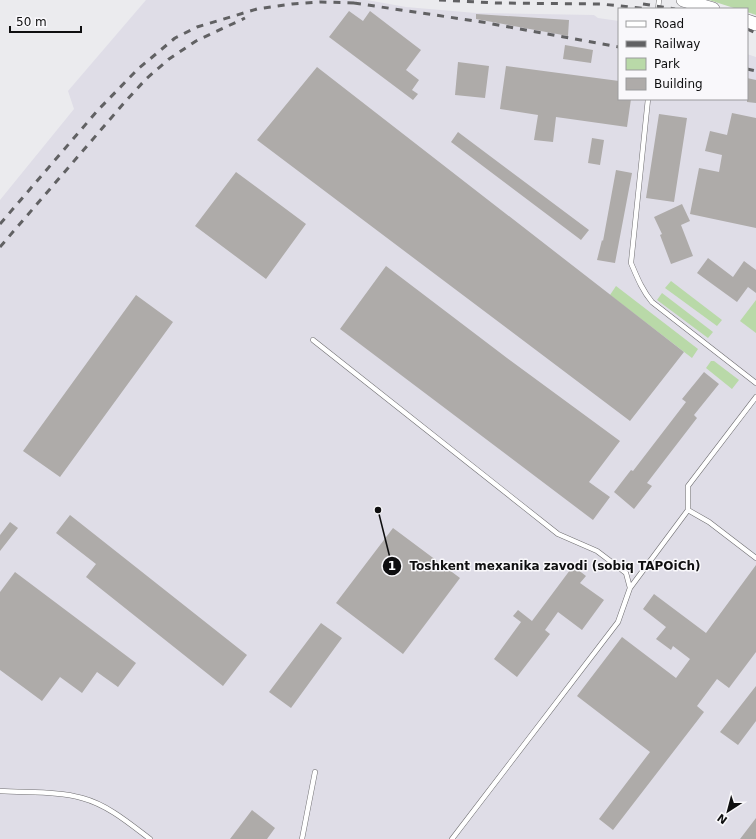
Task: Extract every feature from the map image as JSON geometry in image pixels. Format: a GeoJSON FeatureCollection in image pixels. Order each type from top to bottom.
{"type":"FeatureCollection","features":[{"type":"Feature","properties":{"kind":"main road"},"geometry":{"type":"LineString","coordinates":[[683,0],[710,8]]}},
{"type":"Feature","properties":{"kind":"lane"},"geometry":{"type":"LineString","coordinates":[[648,100],[632,257],[632,263],[637,279],[652,302],[756,383]]}},
{"type":"Feature","properties":{"kind":"lane"},"geometry":{"type":"LineString","coordinates":[[314,340],[558,534],[597,551],[626,573],[630,588]]}},
{"type":"Feature","properties":{"kind":"lane"},"geometry":{"type":"LineString","coordinates":[[452,839],[618,622],[630,588],[688,510],[688,486],[756,396]]}},
{"type":"Feature","properties":{"kind":"lane"},"geometry":{"type":"LineString","coordinates":[[688,510],[709,522],[756,558]]}},
{"type":"Feature","properties":{"kind":"lane"},"geometry":{"type":"LineString","coordinates":[[302,839],[315,772]]}},
{"type":"Feature","properties":{"kind":"lane"},"geometry":{"type":"LineString","coordinates":[[0,791],[66,794],[82,798],[101,805],[119,815],[150,839]]}},
{"type":"Feature","properties":{"kind":"shaded area"},"geometry":{"type":"Polygon","coordinates":[[[146,0],[367,0],[406,7],[476,13],[594,15],[598,18],[618,21],[618,100],[748,100],[748,54],[756,57],[756,839],[0,839],[0,200],[74,109],[68,91],[146,0]]]}},
{"type":"Feature","properties":{"kind":"green space"},"geometry":{"type":"Polygon","coordinates":[[[709,0],[756,0],[756,15],[748,12],[748,8],[734,8],[709,0]]]}},
{"type":"Feature","properties":{"kind":"green space"},"geometry":{"type":"Polygon","coordinates":[[[671,281],[722,320],[717,326],[665,288],[671,281]]]}},
{"type":"Feature","properties":{"kind":"green space"},"geometry":{"type":"Polygon","coordinates":[[[616,286],[698,349],[692,358],[610,295],[616,286]]]}},
{"type":"Feature","properties":{"kind":"green space"},"geometry":{"type":"Polygon","coordinates":[[[662,293],[713,332],[708,338],[657,300],[662,293]]]}},
{"type":"Feature","properties":{"kind":"green space"},"geometry":{"type":"Polygon","coordinates":[[[756,300],[756,333],[740,321],[756,300]]]}},
{"type":"Feature","properties":{"kind":"green space"},"geometry":{"type":"Polygon","coordinates":[[[711,361],[714,361],[739,380],[732,389],[706,368],[711,361]]]}},
{"type":"Feature","properties":{"kind":"building"},"geometry":{"type":"Polygon","coordinates":[[[349,11],[363,21],[370,11],[421,50],[406,70],[419,80],[412,90],[418,94],[413,100],[329,37],[349,11]]]}},
{"type":"Feature","properties":{"kind":"building"},"geometry":{"type":"Polygon","coordinates":[[[476,14],[569,20],[568,36],[476,19],[476,14]]]}},
{"type":"Feature","properties":{"kind":"building"},"geometry":{"type":"Polygon","coordinates":[[[565,45],[593,50],[591,63],[563,59],[565,45]]]}},
{"type":"Feature","properties":{"kind":"building"},"geometry":{"type":"Polygon","coordinates":[[[458,62],[489,66],[485,98],[455,95],[458,62]]]}},
{"type":"Feature","properties":{"kind":"building"},"geometry":{"type":"Polygon","coordinates":[[[506,66],[618,81],[618,100],[631,100],[627,127],[556,117],[553,142],[534,140],[538,115],[500,109],[506,66]]]}},
{"type":"Feature","properties":{"kind":"building"},"geometry":{"type":"Polygon","coordinates":[[[317,67],[684,352],[630,421],[257,140],[317,67]]]}},
{"type":"Feature","properties":{"kind":"building"},"geometry":{"type":"Polygon","coordinates":[[[748,78],[756,80],[756,103],[747,102],[748,78]]]}},
{"type":"Feature","properties":{"kind":"building"},"geometry":{"type":"Polygon","coordinates":[[[732,113],[756,118],[756,228],[690,214],[699,168],[719,172],[722,155],[705,151],[710,131],[727,135],[732,113]]]}},
{"type":"Feature","properties":{"kind":"building"},"geometry":{"type":"Polygon","coordinates":[[[659,114],[687,118],[674,202],[646,198],[659,114]]]}},
{"type":"Feature","properties":{"kind":"building"},"geometry":{"type":"Polygon","coordinates":[[[458,132],[589,230],[581,240],[451,142],[458,132]]]}},
{"type":"Feature","properties":{"kind":"building"},"geometry":{"type":"Polygon","coordinates":[[[592,138],[604,140],[600,165],[588,163],[592,138]]]}},
{"type":"Feature","properties":{"kind":"building"},"geometry":{"type":"Polygon","coordinates":[[[616,170],[632,173],[615,263],[597,260],[602,240],[603,241],[616,170]]]}},
{"type":"Feature","properties":{"kind":"building"},"geometry":{"type":"Polygon","coordinates":[[[236,172],[306,224],[266,279],[195,226],[236,172]]]}},
{"type":"Feature","properties":{"kind":"building"},"geometry":{"type":"Polygon","coordinates":[[[682,204],[690,221],[681,225],[693,256],[671,264],[660,235],[662,234],[654,217],[682,204]]]}},
{"type":"Feature","properties":{"kind":"building"},"geometry":{"type":"Polygon","coordinates":[[[708,258],[733,277],[744,261],[756,270],[756,293],[748,287],[737,302],[697,273],[708,258]]]}},
{"type":"Feature","properties":{"kind":"building"},"geometry":{"type":"Polygon","coordinates":[[[386,266],[507,358],[620,441],[589,482],[610,497],[593,520],[340,329],[386,266]]]}},
{"type":"Feature","properties":{"kind":"building"},"geometry":{"type":"Polygon","coordinates":[[[136,295],[173,322],[60,477],[23,451],[136,295]]]}},
{"type":"Feature","properties":{"kind":"building"},"geometry":{"type":"Polygon","coordinates":[[[704,372],[719,384],[694,415],[697,418],[647,483],[652,486],[634,509],[614,492],[631,470],[633,471],[686,402],[682,399],[704,372]]]}},
{"type":"Feature","properties":{"kind":"building"},"geometry":{"type":"Polygon","coordinates":[[[70,515],[247,655],[223,686],[86,577],[96,564],[56,533],[70,515]]]}},
{"type":"Feature","properties":{"kind":"building"},"geometry":{"type":"Polygon","coordinates":[[[10,522],[18,528],[0,551],[0,535],[10,522]]]}},
{"type":"Feature","properties":{"kind":"building"},"geometry":{"type":"Polygon","coordinates":[[[393,528],[460,578],[403,654],[336,603],[393,528]]]}},
{"type":"Feature","properties":{"kind":"building"},"geometry":{"type":"Polygon","coordinates":[[[756,565],[756,652],[729,688],[717,679],[697,706],[704,712],[613,830],[599,819],[650,752],[577,696],[622,637],[676,678],[690,659],[673,646],[671,650],[656,639],[666,627],[643,609],[654,594],[706,633],[756,565]]]}},
{"type":"Feature","properties":{"kind":"building"},"geometry":{"type":"Polygon","coordinates":[[[573,566],[586,576],[580,583],[604,600],[582,630],[558,612],[545,630],[550,634],[517,677],[494,659],[521,622],[513,616],[518,610],[532,621],[573,566]]]}},
{"type":"Feature","properties":{"kind":"building"},"geometry":{"type":"Polygon","coordinates":[[[15,572],[136,663],[118,687],[97,672],[82,693],[60,677],[42,701],[0,670],[0,592],[15,572]]]}},
{"type":"Feature","properties":{"kind":"building"},"geometry":{"type":"Polygon","coordinates":[[[321,623],[342,638],[291,708],[269,692],[321,623]]]}},
{"type":"Feature","properties":{"kind":"building"},"geometry":{"type":"Polygon","coordinates":[[[756,686],[756,721],[738,745],[720,732],[756,686]]]}},
{"type":"Feature","properties":{"kind":"building"},"geometry":{"type":"Polygon","coordinates":[[[252,810],[275,828],[267,839],[230,839],[252,810]]]}},
{"type":"Feature","properties":{"kind":"building"},"geometry":{"type":"Polygon","coordinates":[[[756,818],[756,839],[740,839],[756,818]]]}},
{"type":"Feature","properties":{"kind":"railway"},"geometry":{"type":"LineString","coordinates":[[439,0],[497,3],[601,4],[639,8]]}},
{"type":"Feature","properties":{"kind":"railway"},"geometry":{"type":"LineString","coordinates":[[0,224],[98,110],[138,69],[175,38],[197,27],[257,9],[321,2],[359,3]]}},
{"type":"Feature","properties":{"kind":"railway"},"geometry":{"type":"LineString","coordinates":[[354,3],[482,22],[618,47]]}},
{"type":"Feature","properties":{"kind":"railway"},"geometry":{"type":"LineString","coordinates":[[643,4],[669,8]]}},
{"type":"Feature","properties":{"kind":"railway"},"geometry":{"type":"LineString","coordinates":[[0,247],[146,79],[169,59],[196,41],[245,18]]}},
{"type":"Feature","properties":{"kind":"railway"},"geometry":{"type":"LineString","coordinates":[[748,29],[756,33]]}},
{"type":"Feature","properties":{"kind":"railway"},"geometry":{"type":"LineString","coordinates":[[748,69],[756,71]]}},
{"type":"Feature","properties":{"kind":"place","name":"Toshkent mexanika zavodi (sobiq TAPOiCh)"},"geometry":{"type":"Point","coordinates":[378,510]}}]}
